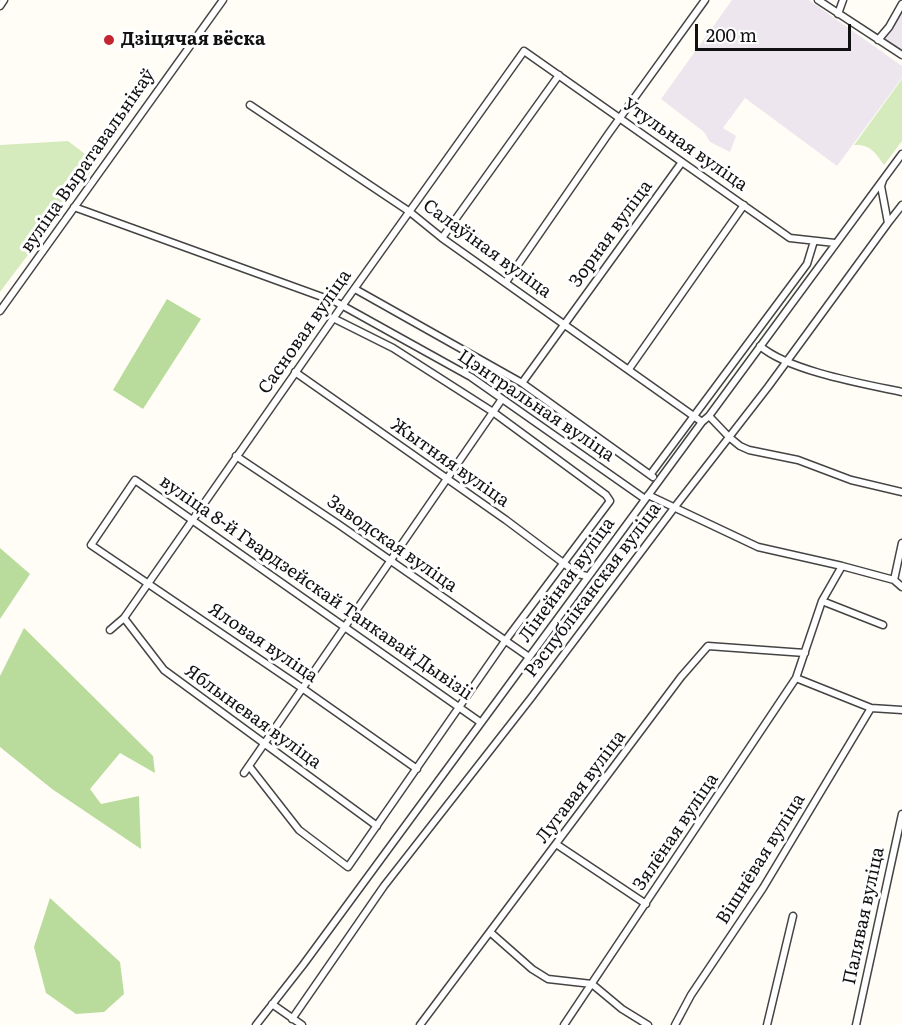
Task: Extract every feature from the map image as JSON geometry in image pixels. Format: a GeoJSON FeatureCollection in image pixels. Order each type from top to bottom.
{"type":"FeatureCollection","features":[{"type":"Feature","properties":{"kind":"street"},"geometry":{"type":"LineString","coordinates":[[0,6],[4,0]]}},
{"type":"Feature","properties":{"kind":"street","name":"вуліца Выратавальнікаў"},"geometry":{"type":"LineString","coordinates":[[0,311],[223,0]]}},
{"type":"Feature","properties":{"kind":"street"},"geometry":{"type":"LineString","coordinates":[[506,282],[705,0]]}},
{"type":"Feature","properties":{"kind":"street"},"geometry":{"type":"LineString","coordinates":[[818,0],[902,55]]}},
{"type":"Feature","properties":{"kind":"street"},"geometry":{"type":"LineString","coordinates":[[838,14],[843,0]]}},
{"type":"Feature","properties":{"kind":"street"},"geometry":{"type":"LineString","coordinates":[[878,40],[889,27],[902,4]]}},
{"type":"Feature","properties":{"kind":"street","name":"Утульная вуліца"},"geometry":{"type":"LineString","coordinates":[[524,51],[790,237],[835,243]]}},
{"type":"Feature","properties":{"kind":"street","name":"Сасновая вуліца"},"geometry":{"type":"LineString","coordinates":[[110,630],[124,618],[333,318],[524,51]]}},
{"type":"Feature","properties":{"kind":"street"},"geometry":{"type":"LineString","coordinates":[[442,238],[558,75]]}},
{"type":"Feature","properties":{"kind":"street","name":"Салаўіная вуліца"},"geometry":{"type":"LineString","coordinates":[[250,105],[410,212],[442,238],[702,422]]}},
{"type":"Feature","properties":{"kind":"street","name":"Лінейная вуліца"},"geometry":{"type":"LineString","coordinates":[[256,1025],[587,576],[702,422],[709,416],[901,156]]}},
{"type":"Feature","properties":{"kind":"street","name":"Зорная вуліца"},"geometry":{"type":"LineString","coordinates":[[522,383],[682,162]]}},
{"type":"Feature","properties":{"kind":"street"},"geometry":{"type":"LineString","coordinates":[[887,172],[881,186],[888,223]]}},
{"type":"Feature","properties":{"kind":"street"},"geometry":{"type":"LineString","coordinates":[[629,369],[744,205]]}},
{"type":"Feature","properties":{"kind":"street","name":"Рэспубліканская вуліца"},"geometry":{"type":"LineString","coordinates":[[292,1019],[384,886],[531,698],[902,205]]}},
{"type":"Feature","properties":{"kind":"street","name":"Цэнтральная вуліца"},"geometry":{"type":"LineString","coordinates":[[74,207],[342,306],[471,377],[646,497],[758,548],[894,580]]}},
{"type":"Feature","properties":{"kind":"street"},"geometry":{"type":"LineString","coordinates":[[694,415],[807,264],[814,241]]}},
{"type":"Feature","properties":{"kind":"street","name":"Цэнтральная вуліца"},"geometry":{"type":"LineString","coordinates":[[355,289],[522,383],[652,476],[694,415]]}},
{"type":"Feature","properties":{"kind":"street"},"geometry":{"type":"LineString","coordinates":[[249,766],[299,830],[348,867],[506,641],[610,501],[606,495],[493,412],[393,348],[333,318]]}},
{"type":"Feature","properties":{"kind":"street"},"geometry":{"type":"LineString","coordinates":[[760,346],[770,354],[786,361],[844,380],[902,392]]}},
{"type":"Feature","properties":{"kind":"street","name":"Жытняя вуліца"},"geometry":{"type":"LineString","coordinates":[[295,372],[578,574],[587,576]]}},
{"type":"Feature","properties":{"kind":"street"},"geometry":{"type":"LineString","coordinates":[[244,773],[502,399]]}},
{"type":"Feature","properties":{"kind":"street"},"geometry":{"type":"LineString","coordinates":[[709,416],[729,437],[749,450],[798,460],[851,480],[902,492]]}},
{"type":"Feature","properties":{"kind":"street","name":"Заводская вуліца"},"geometry":{"type":"LineString","coordinates":[[236,456],[529,657]]}},
{"type":"Feature","properties":{"kind":"street","name":"вуліца 8-й Гвардзейскай Танкавай Дывізіі"},"geometry":{"type":"LineString","coordinates":[[91,545],[135,480],[480,722]]}},
{"type":"Feature","properties":{"kind":"street"},"geometry":{"type":"LineString","coordinates":[[902,543],[894,580],[902,587]]}},
{"type":"Feature","properties":{"kind":"street","name":"Яловая вуліца"},"geometry":{"type":"LineString","coordinates":[[91,545],[417,769]]}},
{"type":"Feature","properties":{"kind":"street","name":"Зялёная вуліца"},"geometry":{"type":"LineString","coordinates":[[564,1025],[796,678],[822,601],[842,566]]}},
{"type":"Feature","properties":{"kind":"street"},"geometry":{"type":"LineString","coordinates":[[822,601],[883,625]]}},
{"type":"Feature","properties":{"kind":"street","name":"Яблыневая вуліца"},"geometry":{"type":"LineString","coordinates":[[124,618],[165,670],[377,826]]}},
{"type":"Feature","properties":{"kind":"street","name":"Лугавая вуліца"},"geometry":{"type":"LineString","coordinates":[[420,1025],[681,677],[708,646],[805,652]]}},
{"type":"Feature","properties":{"kind":"street"},"geometry":{"type":"LineString","coordinates":[[796,678],[872,708],[902,710]]}},
{"type":"Feature","properties":{"kind":"street","name":"Вішнёвая вуліца"},"geometry":{"type":"LineString","coordinates":[[675,1025],[691,995],[763,888],[872,708]]}},
{"type":"Feature","properties":{"kind":"street","name":"Палявая вуліца"},"geometry":{"type":"LineString","coordinates":[[856,1025],[902,814]]}},
{"type":"Feature","properties":{"kind":"street"},"geometry":{"type":"LineString","coordinates":[[556,844],[646,904]]}},
{"type":"Feature","properties":{"kind":"street"},"geometry":{"type":"LineString","coordinates":[[767,1025],[793,916]]}},
{"type":"Feature","properties":{"kind":"street"},"geometry":{"type":"LineString","coordinates":[[490,932],[532,969],[548,979],[592,984],[622,1009],[648,1025]]}},
{"type":"Feature","properties":{"kind":"street"},"geometry":{"type":"LineString","coordinates":[[272,1004],[302,1025]]}},
{"type":"Feature","properties":{"kind":"shaded area"},"geometry":{"type":"Polygon","coordinates":[[[732,0],[809,0],[902,66],[902,78],[837,166],[745,98],[723,128],[736,136],[730,152],[710,142],[704,132],[661,99],[732,0]]]}},
{"type":"Feature","properties":{"kind":"shaded area"},"geometry":{"type":"Polygon","coordinates":[[[902,8],[902,54],[881,40],[902,8]]]}},
{"type":"Feature","properties":{"kind":"green space"},"geometry":{"type":"Polygon","coordinates":[[[902,79],[902,141],[884,165],[872,150],[854,145],[902,79]]]}},
{"type":"Feature","properties":{"kind":"green space"},"geometry":{"type":"Polygon","coordinates":[[[68,141],[97,163],[0,292],[0,145],[68,141]]]}},
{"type":"Feature","properties":{"kind":"green space"},"geometry":{"type":"Polygon","coordinates":[[[167,299],[201,319],[143,409],[113,390],[167,299]]]}},
{"type":"Feature","properties":{"kind":"green space"},"geometry":{"type":"Polygon","coordinates":[[[0,548],[30,574],[0,619],[0,548]]]}},
{"type":"Feature","properties":{"kind":"green space"},"geometry":{"type":"Polygon","coordinates":[[[24,628],[153,756],[155,773],[120,753],[90,789],[101,804],[139,796],[141,849],[52,789],[0,747],[0,676],[24,628]]]}},
{"type":"Feature","properties":{"kind":"green space"},"geometry":{"type":"Polygon","coordinates":[[[50,898],[120,962],[124,994],[104,1012],[76,1014],[46,993],[34,947],[50,898]]]}},
{"type":"Feature","properties":{"kind":"place","name":"Дзіцячая вёска"},"geometry":{"type":"Point","coordinates":[109,40]}}]}
